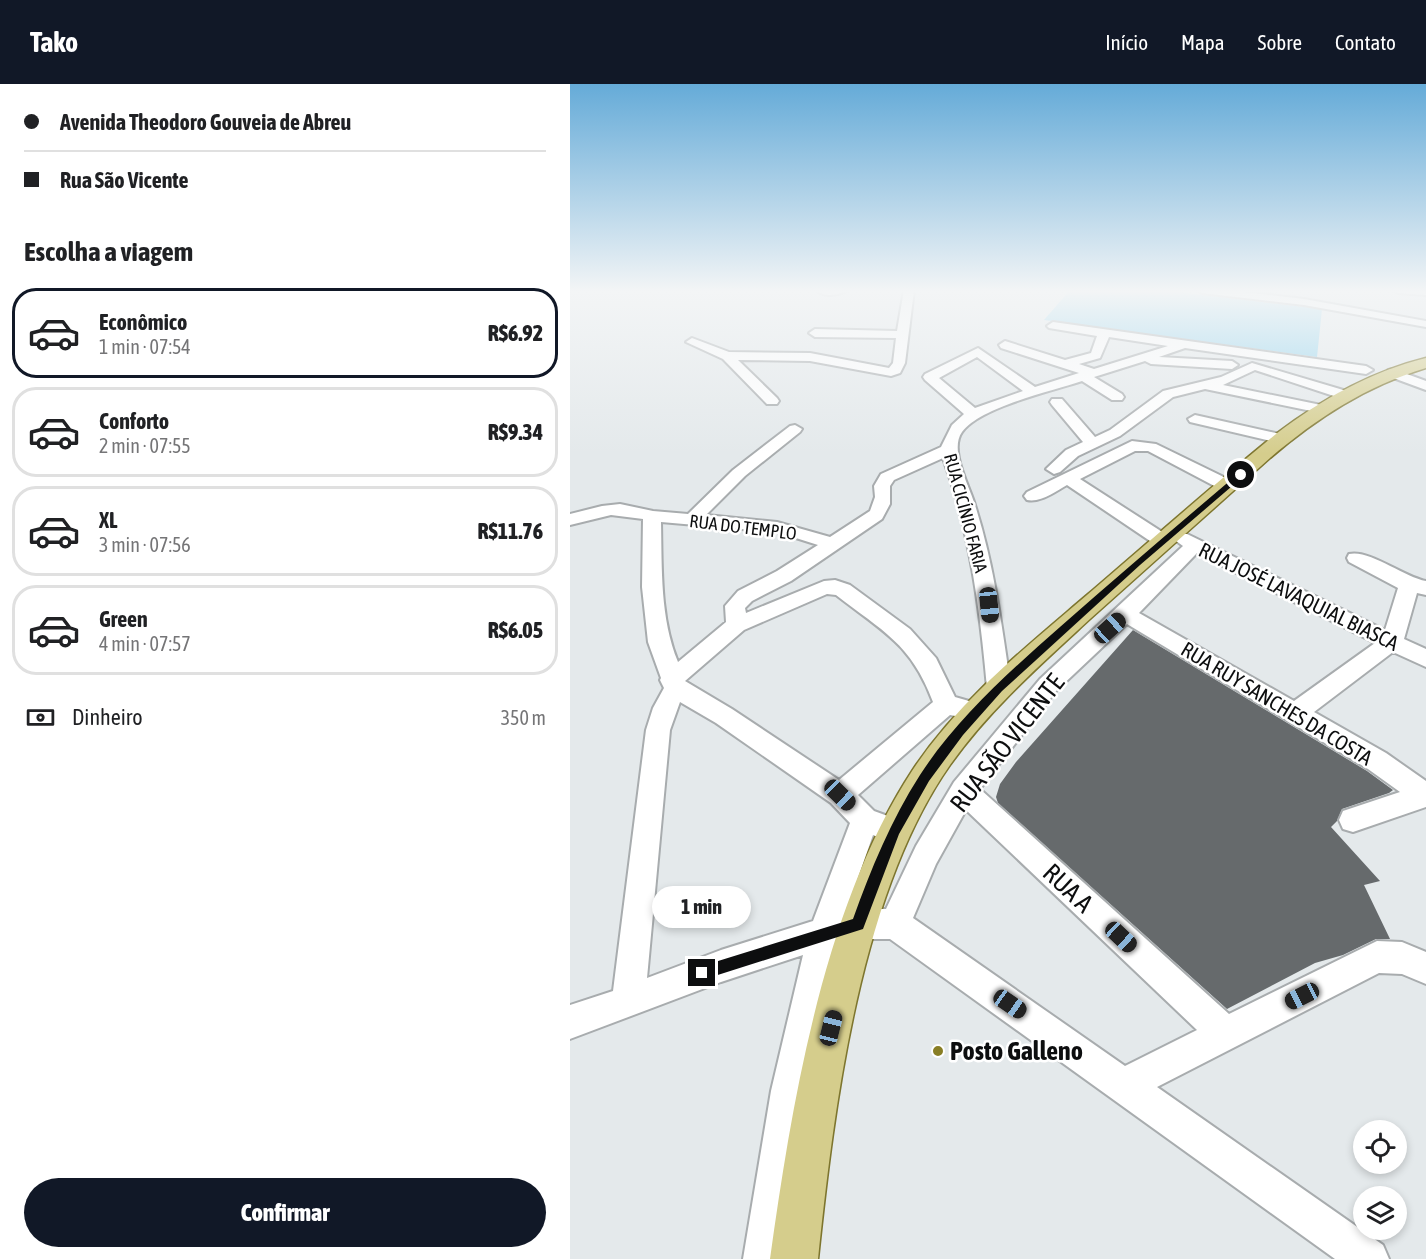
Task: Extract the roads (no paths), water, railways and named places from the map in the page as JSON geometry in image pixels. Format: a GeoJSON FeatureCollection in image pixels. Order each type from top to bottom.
{"type":"FeatureCollection","features":[{"type":"Feature","properties":{"kind":"main road"},"geometry":{"type":"LineString","coordinates":[[794,1259],[805,1168],[825,1063],[859,927],[876,872],[880,826],[925,778],[977,711],[999,688],[1228,486],[1321,409],[1345,394],[1365,377],[1393,373],[1426,363]]}},
{"type":"Feature","properties":{"kind":"street"},"geometry":{"type":"LineString","coordinates":[[699,345],[727,356],[800,356],[891,372],[899,363],[902,345]]}},
{"type":"Feature","properties":{"kind":"street"},"geometry":{"type":"LineString","coordinates":[[1005,345],[1066,364],[1088,375],[1117,397]]}},
{"type":"Feature","properties":{"kind":"street"},"geometry":{"type":"LineString","coordinates":[[1066,364],[1096,355],[1100,345]]}},
{"type":"Feature","properties":{"kind":"street"},"geometry":{"type":"LineString","coordinates":[[1183,345],[1365,377]]}},
{"type":"Feature","properties":{"kind":"street","name":"RUA CICÍNIO FARIA"},"geometry":{"type":"LineString","coordinates":[[999,688],[989,605],[974,527],[948,450],[949,438],[955,428],[990,406],[1183,345]]}},
{"type":"Feature","properties":{"kind":"street"},"geometry":{"type":"LineString","coordinates":[[974,415],[930,377],[978,352],[1033,392]]}},
{"type":"Feature","properties":{"kind":"street"},"geometry":{"type":"LineString","coordinates":[[727,356],[772,400]]}},
{"type":"Feature","properties":{"kind":"street","name":"RUA CICÍNIO FARIA"},"geometry":{"type":"LineString","coordinates":[[1140,360],[1365,377]]}},
{"type":"Feature","properties":{"kind":"street"},"geometry":{"type":"LineString","coordinates":[[1061,473],[1072,453],[1115,433],[1168,394],[1226,381],[1256,367],[1345,394]]}},
{"type":"Feature","properties":{"kind":"street"},"geometry":{"type":"LineString","coordinates":[[1393,373],[1426,386]]}},
{"type":"Feature","properties":{"kind":"street"},"geometry":{"type":"LineString","coordinates":[[1206,385],[1321,409]]}},
{"type":"Feature","properties":{"kind":"street"},"geometry":{"type":"LineString","coordinates":[[1045,418],[1061,406],[1092,443]]}},
{"type":"Feature","properties":{"kind":"street"},"geometry":{"type":"LineString","coordinates":[[1195,419],[1284,439]]}},
{"type":"Feature","properties":{"kind":"street"},"geometry":{"type":"LineString","coordinates":[[692,521],[739,473],[795,429]]}},
{"type":"Feature","properties":{"kind":"street"},"geometry":{"type":"LineString","coordinates":[[1034,496],[1061,473],[1140,445],[1151,447],[1228,486]]}},
{"type":"Feature","properties":{"kind":"street"},"geometry":{"type":"LineString","coordinates":[[737,625],[734,613],[739,601],[784,576],[876,515],[883,502],[882,486],[887,477],[948,450]]}},
{"type":"Feature","properties":{"kind":"street","name":"RUA JOSÉ LAVAQUIAL BIASCA"},"geometry":{"type":"LineString","coordinates":[[1061,473],[1168,537],[1195,545],[1426,659]]}},
{"type":"Feature","properties":{"kind":"street","name":"RUA DO TEMPLO"},"geometry":{"type":"LineString","coordinates":[[570,520],[614,508],[625,508],[652,516],[692,521],[777,527],[832,544]]}},
{"type":"Feature","properties":{"kind":"street"},"geometry":{"type":"LineString","coordinates":[[652,516],[652,587],[659,642],[673,684],[840,795],[880,826]]}},
{"type":"Feature","properties":{"kind":"street","name":"RUA SÃO VICENTE"},"geometry":{"type":"LineString","coordinates":[[763,1259],[807,998],[859,927],[926,855],[963,790],[1048,685],[1195,545]]}},
{"type":"Feature","properties":{"kind":"street"},"geometry":{"type":"LineString","coordinates":[[1296,713],[1392,642],[1417,586],[1356,558]]}},
{"type":"Feature","properties":{"kind":"street"},"geometry":{"type":"LineString","coordinates":[[628,1002],[658,730],[673,684],[737,625],[824,588],[839,588],[898,631],[919,651],[932,671],[946,705]]}},
{"type":"Feature","properties":{"kind":"street","name":"RUA RUY SANCHES DA COSTA"},"geometry":{"type":"LineString","coordinates":[[1125,614],[1377,761],[1426,795]]}},
{"type":"Feature","properties":{"kind":"street"},"geometry":{"type":"LineString","coordinates":[[840,795],[946,705]]}},
{"type":"Feature","properties":{"kind":"street"},"geometry":{"type":"LineString","coordinates":[[946,705],[977,711]]}},
{"type":"Feature","properties":{"kind":"street","name":"RUA A"},"geometry":{"type":"LineString","coordinates":[[963,790],[1226,1034]]}},
{"type":"Feature","properties":{"kind":"street"},"geometry":{"type":"LineString","coordinates":[[1353,820],[1426,795]]}},
{"type":"Feature","properties":{"kind":"street"},"geometry":{"type":"LineString","coordinates":[[570,1022],[721,966],[859,927],[1124,1085],[1369,1259]]}},
{"type":"Feature","properties":{"kind":"street"},"geometry":{"type":"LineString","coordinates":[[1124,1085],[1377,957],[1402,958],[1426,968]]}},
{"type":"Feature","properties":{"kind":"place","name":"Posto Galleno"},"geometry":{"type":"Point","coordinates":[938,1051]}}]}
